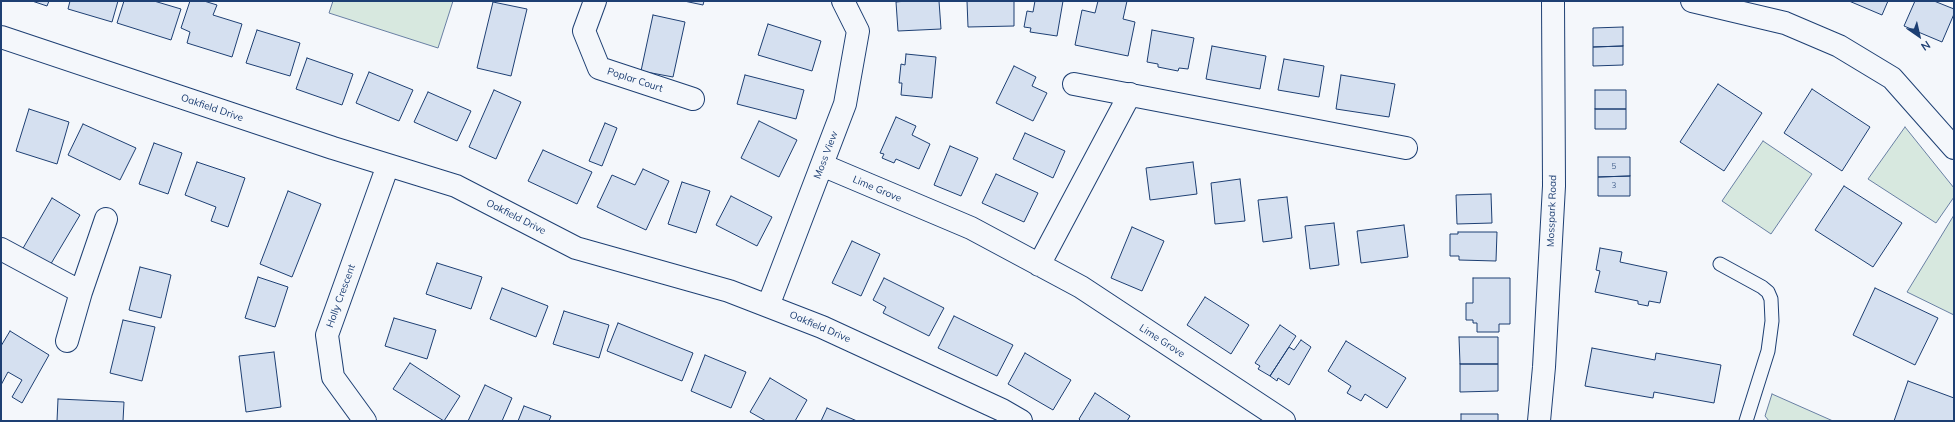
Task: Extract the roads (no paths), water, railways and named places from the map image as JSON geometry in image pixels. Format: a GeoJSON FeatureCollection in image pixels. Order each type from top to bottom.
{"type":"FeatureCollection","features":[{"type":"Feature","properties":{"kind":"street","name":"Poplar Court"},"geometry":{"type":"LineString","coordinates":[[594,1],[584,31],[599,68],[693,99]]}},
{"type":"Feature","properties":{"kind":"street","name":"Moss View"},"geometry":{"type":"LineString","coordinates":[[768,306],[845,104],[858,31],[843,1]]}},
{"type":"Feature","properties":{"kind":"street","name":"Mosspark Road"},"geometry":{"type":"LineString","coordinates":[[1542,421],[1554,186],[1553,1]]}},
{"type":"Feature","properties":{"kind":"street"},"geometry":{"type":"LineString","coordinates":[[1692,1],[1785,23],[1839,46],[1892,78],[1954,148]]}},
{"type":"Feature","properties":{"kind":"street","name":"Oakfield Drive"},"geometry":{"type":"LineString","coordinates":[[1,37],[333,148],[456,186],[576,248],[729,291],[768,306],[822,327],[1002,410],[1022,421]]}},
{"type":"Feature","properties":{"kind":"street"},"geometry":{"type":"LineString","coordinates":[[1074,84],[1406,148]]}},
{"type":"Feature","properties":{"kind":"street"},"geometry":{"type":"LineString","coordinates":[[1039,265],[1130,94]]}},
{"type":"Feature","properties":{"kind":"street","name":"Holly Crescent"},"geometry":{"type":"LineString","coordinates":[[365,421],[333,377],[327,335],[388,165]]}},
{"type":"Feature","properties":{"kind":"street","name":"Lime Grove"},"geometry":{"type":"LineString","coordinates":[[822,165],[970,228],[1081,287],[1284,421]]}},
{"type":"Feature","properties":{"kind":"street"},"geometry":{"type":"LineString","coordinates":[[67,341],[81,292],[106,219]]}},
{"type":"Feature","properties":{"kind":"street"},"geometry":{"type":"LineString","coordinates":[[1,249],[81,292]]}},
{"type":"Feature","properties":{"kind":"lane"},"geometry":{"type":"LineString","coordinates":[[1720,264],[1762,287],[1768,292],[1771,299],[1772,321],[1768,351],[1746,421]]}}]}
